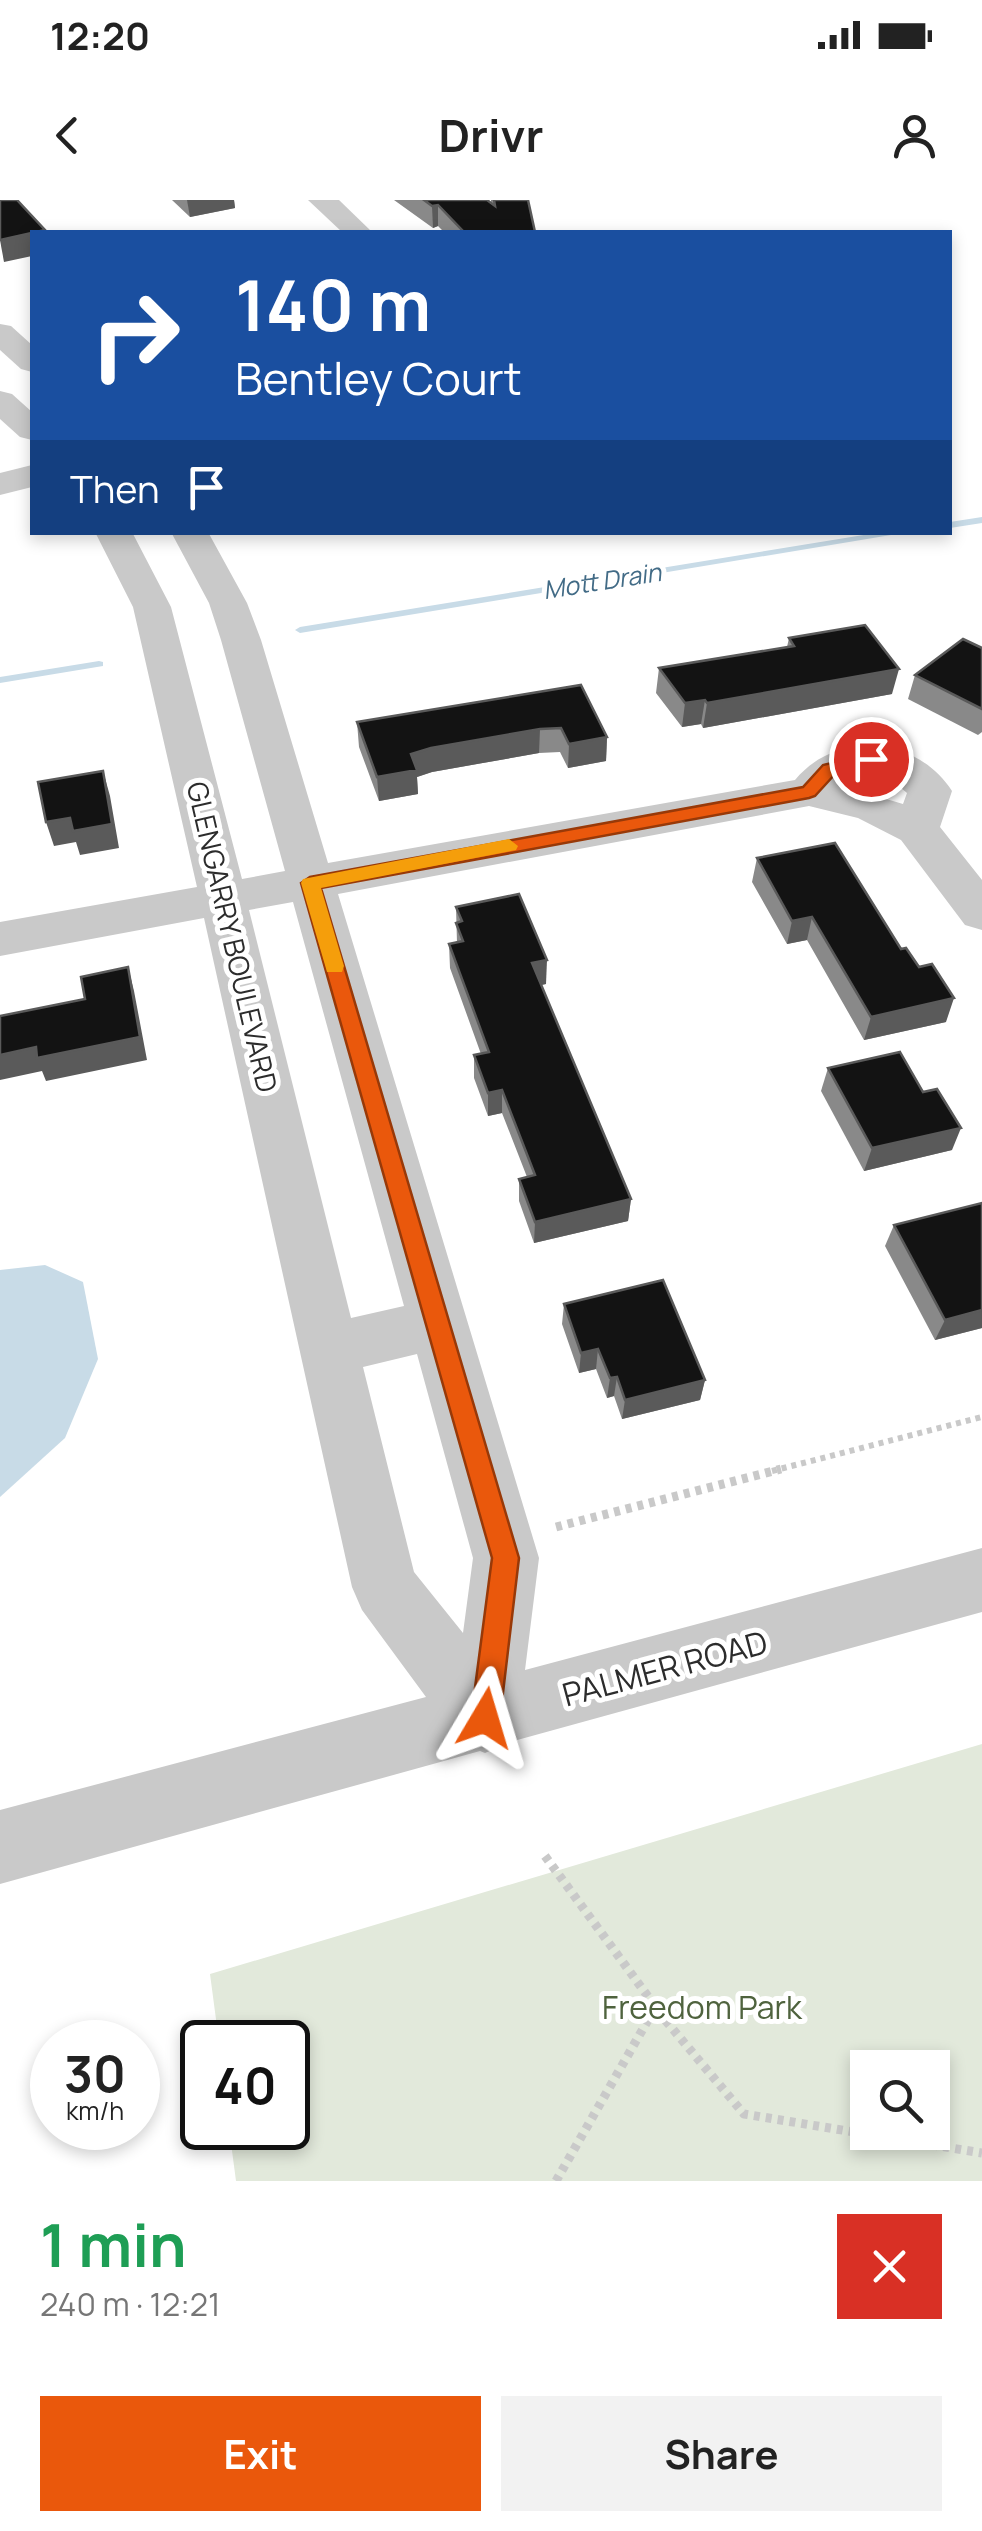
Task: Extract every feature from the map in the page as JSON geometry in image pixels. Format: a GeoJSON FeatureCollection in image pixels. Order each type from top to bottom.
{"type":"FeatureCollection","features":[{"type":"Feature","properties":{"kind":"street"},"geometry":{"type":"LineString","coordinates":[[322,200],[356,230]]}},
{"type":"Feature","properties":{"kind":"street"},"geometry":{"type":"LineString","coordinates":[[0,333],[30,360]]}},
{"type":"Feature","properties":{"kind":"street"},"geometry":{"type":"LineString","coordinates":[[0,401],[30,428]]}},
{"type":"Feature","properties":{"kind":"street"},"geometry":{"type":"LineString","coordinates":[[0,484],[30,476]]}},
{"type":"Feature","properties":{"kind":"street","name":"GLENGARRY BOULEVARD"},"geometry":{"type":"LineString","coordinates":[[114,535],[152,607],[386,1587],[485,1718]]}},
{"type":"Feature","properties":{"kind":"street"},"geometry":{"type":"LineString","coordinates":[[190,535],[228,603],[241,640],[506,1558],[485,1718]]}},
{"type":"Feature","properties":{"kind":"street"},"geometry":{"type":"LineString","coordinates":[[0,940],[809,792],[872,807],[918,829],[982,913]]}},
{"type":"Feature","properties":{"kind":"street"},"geometry":{"type":"LineString","coordinates":[[329,1349],[438,1324]]}},
{"type":"Feature","properties":{"kind":"street","name":"PALMER ROAD"},"geometry":{"type":"LineString","coordinates":[[0,1847],[982,1580]]}},
{"type":"Feature","properties":{"kind":"path"},"geometry":{"type":"LineString","coordinates":[[550,1528],[982,1417]]}},
{"type":"Feature","properties":{"kind":"path"},"geometry":{"type":"LineString","coordinates":[[545,1856],[666,2021],[744,2114],[982,2153]]}},
{"type":"Feature","properties":{"kind":"path"},"geometry":{"type":"LineString","coordinates":[[556,2181],[656,2006]]}},
{"type":"Feature","properties":{"kind":"green space","name":"Freedom Park"},"geometry":{"type":"Polygon","coordinates":[[[982,1744],[982,2181],[236,2181],[232,2150],[310,2150],[310,2020],[216,2020],[210,1974],[982,1744]]]}},
{"type":"Feature","properties":{"kind":"water"},"geometry":{"type":"Polygon","coordinates":[[[45,1265],[83,1282],[98,1359],[65,1438],[0,1497],[0,1270],[45,1265]]]}},
{"type":"Feature","properties":{"kind":"building"},"geometry":{"type":"Polygon","coordinates":[[[0,200],[17,200],[45,230],[30,230],[30,233],[0,240],[0,200]]]}},
{"type":"Feature","properties":{"kind":"building"},"geometry":{"type":"Polygon","coordinates":[[[424,200],[487,200],[495,206],[494,200],[528,200],[535,230],[462,230],[438,205],[424,200]]]}},
{"type":"Feature","properties":{"kind":"building"},"geometry":{"type":"Polygon","coordinates":[[[865,625],[899,669],[707,703],[685,703],[659,668],[794,646],[789,638],[865,625]]]}},
{"type":"Feature","properties":{"kind":"building"},"geometry":{"type":"Polygon","coordinates":[[[963,639],[982,648],[982,709],[915,675],[963,639]]]}},
{"type":"Feature","properties":{"kind":"building"},"geometry":{"type":"Polygon","coordinates":[[[581,685],[607,737],[569,744],[561,728],[540,729],[431,748],[411,754],[417,770],[377,777],[357,722],[581,685]]]}},
{"type":"Feature","properties":{"kind":"building"},"geometry":{"type":"Polygon","coordinates":[[[103,771],[112,824],[73,831],[70,818],[46,822],[38,782],[103,771]]]}},
{"type":"Feature","properties":{"kind":"building"},"geometry":{"type":"Polygon","coordinates":[[[835,843],[901,949],[906,948],[919,967],[932,964],[954,998],[871,1017],[812,917],[792,921],[757,858],[835,843]]]}},
{"type":"Feature","properties":{"kind":"building"},"geometry":{"type":"Polygon","coordinates":[[[519,894],[547,960],[532,963],[631,1199],[535,1222],[519,1179],[535,1175],[502,1090],[488,1093],[474,1055],[489,1052],[449,944],[463,941],[456,923],[462,921],[456,907],[519,894]]]}},
{"type":"Feature","properties":{"kind":"building"},"geometry":{"type":"Polygon","coordinates":[[[128,967],[140,1037],[37,1058],[36,1047],[0,1055],[0,1016],[85,999],[81,977],[128,967]]]}},
{"type":"Feature","properties":{"kind":"building"},"geometry":{"type":"Polygon","coordinates":[[[900,1052],[923,1092],[937,1089],[961,1128],[872,1148],[828,1068],[900,1052]]]}},
{"type":"Feature","properties":{"kind":"building"},"geometry":{"type":"Polygon","coordinates":[[[982,1203],[982,1310],[945,1320],[894,1225],[982,1203]]]}},
{"type":"Feature","properties":{"kind":"building"},"geometry":{"type":"Polygon","coordinates":[[[663,1280],[705,1380],[625,1400],[617,1377],[610,1378],[598,1349],[581,1353],[564,1304],[663,1280]]]}},
{"type":"Feature","properties":{"kind":"waterway","name":"Mott Drain"},"geometry":{"type":"LineString","coordinates":[[952,525],[982,520]]}},
{"type":"Feature","properties":{"kind":"waterway","name":"Mott Drain"},"geometry":{"type":"LineString","coordinates":[[300,630],[886,535]]}},
{"type":"Feature","properties":{"kind":"waterway","name":"Mott Drain"},"geometry":{"type":"LineString","coordinates":[[0,680],[99,664]]}},
{"type":"Feature","properties":{"kind":"slow traffic"},"geometry":{"type":"LineString","coordinates":[[334,966],[310,883],[509,846]]}},
{"type":"Feature","properties":{"kind":"route"},"geometry":{"type":"LineString","coordinates":[[485,1718],[506,1558],[310,883],[809,792],[830,769],[871,759]]}}]}
